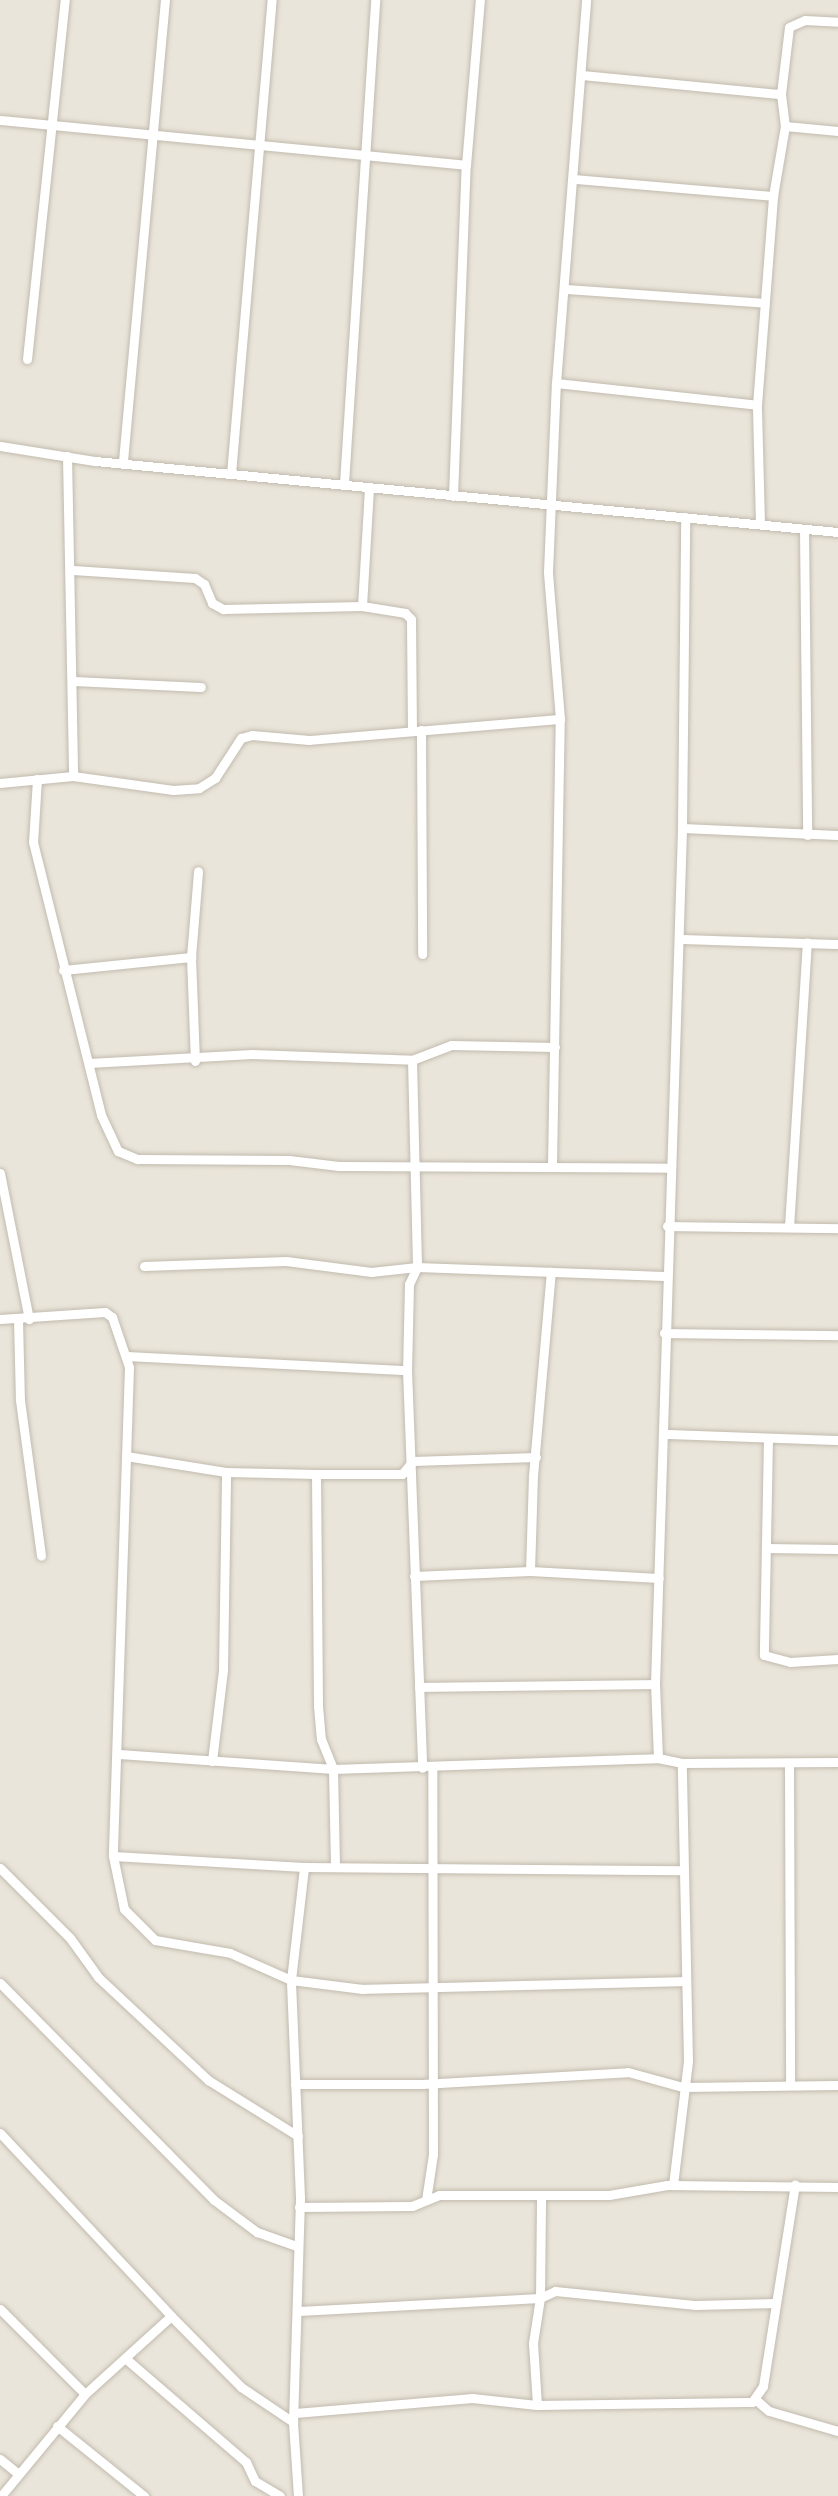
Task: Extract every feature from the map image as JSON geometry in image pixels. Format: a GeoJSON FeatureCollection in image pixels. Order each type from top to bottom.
{"type":"FeatureCollection","features":[{"type":"Feature","properties":{"kind":"street"},"geometry":{"type":"LineString","coordinates":[[27,359],[65,0]]}},
{"type":"Feature","properties":{"kind":"street"},"geometry":{"type":"LineString","coordinates":[[123,461],[165,0]]}},
{"type":"Feature","properties":{"kind":"street"},"geometry":{"type":"LineString","coordinates":[[231,474],[272,0]]}},
{"type":"Feature","properties":{"kind":"street"},"geometry":{"type":"LineString","coordinates":[[344,483],[375,0]]}},
{"type":"Feature","properties":{"kind":"street"},"geometry":{"type":"LineString","coordinates":[[453,496],[466,165],[480,0]]}},
{"type":"Feature","properties":{"kind":"street"},"geometry":{"type":"LineString","coordinates":[[552,1165],[560,719],[548,572],[556,383],[567,289],[586,0]]}},
{"type":"Feature","properties":{"kind":"street"},"geometry":{"type":"LineString","coordinates":[[760,523],[757,405],[773,196],[785,126],[781,94],[789,27],[805,20],[838,22]]}},
{"type":"Feature","properties":{"kind":"street"},"geometry":{"type":"LineString","coordinates":[[582,75],[781,94]]}},
{"type":"Feature","properties":{"kind":"street"},"geometry":{"type":"LineString","coordinates":[[0,120],[466,165]]}},
{"type":"Feature","properties":{"kind":"street"},"geometry":{"type":"LineString","coordinates":[[785,126],[838,131]]}},
{"type":"Feature","properties":{"kind":"street"},"geometry":{"type":"LineString","coordinates":[[575,179],[773,196]]}},
{"type":"Feature","properties":{"kind":"street"},"geometry":{"type":"LineString","coordinates":[[567,289],[765,303]]}},
{"type":"Feature","properties":{"kind":"street"},"geometry":{"type":"LineString","coordinates":[[556,383],[757,405]]}},
{"type":"Feature","properties":{"kind":"street"},"geometry":{"type":"LineString","coordinates":[[0,446],[231,474],[838,532]]}},
{"type":"Feature","properties":{"kind":"street"},"geometry":{"type":"LineString","coordinates":[[67,456],[64,492],[73,570],[73,776]]}},
{"type":"Feature","properties":{"kind":"street"},"geometry":{"type":"LineString","coordinates":[[362,606],[369,488]]}},
{"type":"Feature","properties":{"kind":"street"},"geometry":{"type":"LineString","coordinates":[[658,1758],[655,1684],[666,1434],[665,1276],[682,828],[685,517]]}},
{"type":"Feature","properties":{"kind":"street"},"geometry":{"type":"LineString","coordinates":[[804,529],[807,835]]}},
{"type":"Feature","properties":{"kind":"street"},"geometry":{"type":"LineString","coordinates":[[73,570],[195,578],[204,584],[212,603],[223,609],[362,606],[388,608],[411,619],[422,954]]}},
{"type":"Feature","properties":{"kind":"street"},"geometry":{"type":"LineString","coordinates":[[73,681],[201,687]]}},
{"type":"Feature","properties":{"kind":"street"},"geometry":{"type":"LineString","coordinates":[[0,783],[73,776],[173,790],[199,788],[215,778],[241,738],[309,740],[560,719]]}},
{"type":"Feature","properties":{"kind":"street"},"geometry":{"type":"LineString","coordinates":[[37,779],[33,842],[63,970],[112,1143],[137,1159],[669,1168]]}},
{"type":"Feature","properties":{"kind":"street"},"geometry":{"type":"LineString","coordinates":[[682,828],[838,835]]}},
{"type":"Feature","properties":{"kind":"street"},"geometry":{"type":"LineString","coordinates":[[195,1061],[191,957],[198,871]]}},
{"type":"Feature","properties":{"kind":"street"},"geometry":{"type":"LineString","coordinates":[[679,939],[838,944]]}},
{"type":"Feature","properties":{"kind":"street"},"geometry":{"type":"LineString","coordinates":[[789,1227],[807,943]]}},
{"type":"Feature","properties":{"kind":"street"},"geometry":{"type":"LineString","coordinates":[[63,970],[191,957]]}},
{"type":"Feature","properties":{"kind":"street"},"geometry":{"type":"LineString","coordinates":[[89,1063],[195,1061],[252,1054],[412,1060],[451,1045],[555,1047]]}},
{"type":"Feature","properties":{"kind":"street"},"geometry":{"type":"LineString","coordinates":[[412,1060],[417,1267],[409,1284],[407,1370],[413,1461],[419,1687],[427,1768],[433,1988],[433,2083],[426,2200]]}},
{"type":"Feature","properties":{"kind":"street"},"geometry":{"type":"LineString","coordinates":[[0,1173],[29,1319]]}},
{"type":"Feature","properties":{"kind":"street"},"geometry":{"type":"LineString","coordinates":[[667,1226],[838,1228]]}},
{"type":"Feature","properties":{"kind":"street"},"geometry":{"type":"LineString","coordinates":[[144,1266],[286,1261],[371,1272],[417,1267],[665,1276]]}},
{"type":"Feature","properties":{"kind":"street"},"geometry":{"type":"LineString","coordinates":[[530,1571],[551,1272]]}},
{"type":"Feature","properties":{"kind":"street"},"geometry":{"type":"LineString","coordinates":[[0,1319],[105,1312],[112,1317],[126,1356],[119,1754],[112,1809],[113,1856],[124,1909],[155,1940],[230,1953],[291,1980],[362,1989],[684,1981]]}},
{"type":"Feature","properties":{"kind":"street"},"geometry":{"type":"LineString","coordinates":[[18,1320],[26,1455],[41,1556]]}},
{"type":"Feature","properties":{"kind":"street"},"geometry":{"type":"LineString","coordinates":[[664,1333],[838,1335]]}},
{"type":"Feature","properties":{"kind":"street"},"geometry":{"type":"LineString","coordinates":[[126,1356],[407,1370]]}},
{"type":"Feature","properties":{"kind":"street"},"geometry":{"type":"LineString","coordinates":[[666,1434],[838,1440]]}},
{"type":"Feature","properties":{"kind":"street"},"geometry":{"type":"LineString","coordinates":[[768,1438],[764,1655],[790,1662],[838,1659]]}},
{"type":"Feature","properties":{"kind":"street"},"geometry":{"type":"LineString","coordinates":[[126,1456],[226,1472],[316,1474],[402,1474],[413,1461],[536,1457]]}},
{"type":"Feature","properties":{"kind":"street"},"geometry":{"type":"LineString","coordinates":[[212,1761],[223,1670],[226,1472]]}},
{"type":"Feature","properties":{"kind":"street"},"geometry":{"type":"LineString","coordinates":[[316,1474],[318,1706],[321,1739],[333,1769],[335,1867]]}},
{"type":"Feature","properties":{"kind":"street"},"geometry":{"type":"LineString","coordinates":[[766,1548],[838,1549]]}},
{"type":"Feature","properties":{"kind":"street"},"geometry":{"type":"LineString","coordinates":[[414,1576],[530,1571],[659,1578]]}},
{"type":"Feature","properties":{"kind":"street"},"geometry":{"type":"LineString","coordinates":[[419,1687],[655,1684]]}},
{"type":"Feature","properties":{"kind":"street"},"geometry":{"type":"LineString","coordinates":[[119,1754],[333,1769],[658,1758],[682,1763],[789,1765],[838,1762]]}},
{"type":"Feature","properties":{"kind":"street"},"geometry":{"type":"LineString","coordinates":[[673,2185],[688,2061],[682,1763]]}},
{"type":"Feature","properties":{"kind":"street"},"geometry":{"type":"LineString","coordinates":[[789,1765],[790,2085]]}},
{"type":"Feature","properties":{"kind":"street"},"geometry":{"type":"LineString","coordinates":[[113,1856],[304,1867],[683,1870]]}},
{"type":"Feature","properties":{"kind":"street"},"geometry":{"type":"LineString","coordinates":[[298,2496],[294,2418],[299,2311],[296,2246],[299,2207],[291,1980],[304,1867]]}},
{"type":"Feature","properties":{"kind":"street"},"geometry":{"type":"LineString","coordinates":[[0,1868],[70,1938],[98,1977],[208,2080],[298,2136]]}},
{"type":"Feature","properties":{"kind":"street"},"geometry":{"type":"LineString","coordinates":[[0,1983],[214,2200],[257,2232],[296,2246]]}},
{"type":"Feature","properties":{"kind":"street"},"geometry":{"type":"LineString","coordinates":[[295,2084],[433,2083],[628,2072],[683,2087],[838,2085]]}},
{"type":"Feature","properties":{"kind":"street"},"geometry":{"type":"LineString","coordinates":[[0,2133],[241,2387],[294,2418],[446,2398],[537,2405],[655,2400],[742,2404],[755,2399],[763,2386],[795,2185]]}},
{"type":"Feature","properties":{"kind":"street"},"geometry":{"type":"LineString","coordinates":[[299,2207],[383,2208],[439,2195],[609,2195],[673,2185],[838,2187]]}},
{"type":"Feature","properties":{"kind":"street"},"geometry":{"type":"LineString","coordinates":[[537,2405],[533,2343],[540,2298],[541,2197]]}},
{"type":"Feature","properties":{"kind":"street"},"geometry":{"type":"LineString","coordinates":[[299,2311],[540,2298],[555,2291],[592,2292],[670,2303],[776,2303]]}},
{"type":"Feature","properties":{"kind":"street"},"geometry":{"type":"LineString","coordinates":[[0,2309],[85,2394]]}},
{"type":"Feature","properties":{"kind":"street"},"geometry":{"type":"LineString","coordinates":[[1,2496],[16,2472],[85,2394],[171,2316]]}},
{"type":"Feature","properties":{"kind":"street"},"geometry":{"type":"LineString","coordinates":[[125,2358],[246,2462],[255,2481],[280,2496]]}},
{"type":"Feature","properties":{"kind":"street"},"geometry":{"type":"LineString","coordinates":[[755,2399],[769,2411],[838,2431]]}},
{"type":"Feature","properties":{"kind":"street"},"geometry":{"type":"LineString","coordinates":[[57,2426],[131,2492],[144,2496]]}},
{"type":"Feature","properties":{"kind":"street"},"geometry":{"type":"LineString","coordinates":[[0,2459],[16,2472]]}},
{"type":"Feature","properties":{"kind":"shaded area"},"geometry":{"type":"Polygon","coordinates":[[[0,0],[838,0],[838,2496],[0,2496],[0,0]]]}}]}
